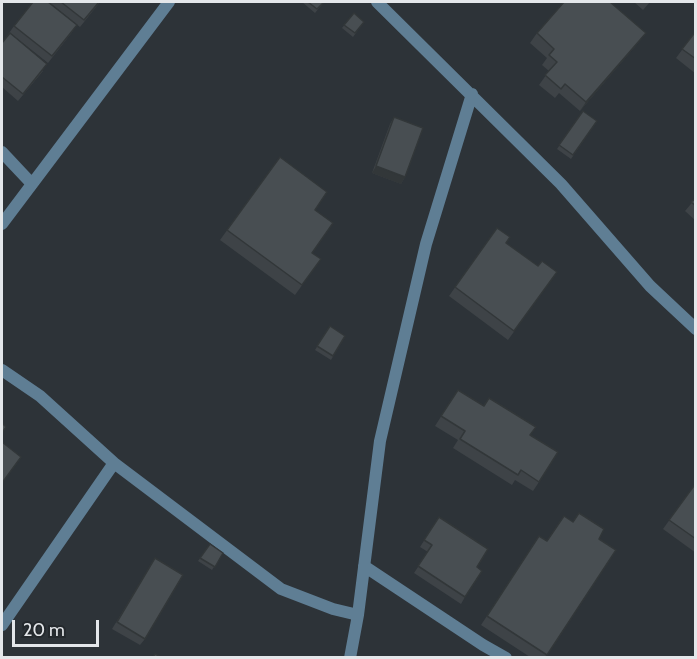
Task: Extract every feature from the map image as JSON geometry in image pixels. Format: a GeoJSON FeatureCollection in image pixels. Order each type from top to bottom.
{"type":"FeatureCollection","features":[{"type":"Feature","properties":{"kind":"street"},"geometry":{"type":"LineString","coordinates":[[2,224],[169,2]]}},
{"type":"Feature","properties":{"kind":"street"},"geometry":{"type":"LineString","coordinates":[[377,2],[561,184],[650,286],[696,329]]}},
{"type":"Feature","properties":{"kind":"street"},"geometry":{"type":"LineString","coordinates":[[350,657],[358,615],[380,441],[426,244],[472,94]]}},
{"type":"Feature","properties":{"kind":"street"},"geometry":{"type":"LineString","coordinates":[[2,152],[32,184]]}},
{"type":"Feature","properties":{"kind":"street"},"geometry":{"type":"LineString","coordinates":[[2,370],[40,396],[114,463],[281,589],[333,609],[358,615]]}},
{"type":"Feature","properties":{"kind":"street"},"geometry":{"type":"LineString","coordinates":[[2,625],[114,463]]}},
{"type":"Feature","properties":{"kind":"street"},"geometry":{"type":"LineString","coordinates":[[364,566],[473,639],[507,657]]}},
{"type":"Feature","properties":{"kind":"building"},"geometry":{"type":"Polygon","coordinates":[[[33,2],[48,2],[77,25],[52,56],[14,26],[33,2]]]}},
{"type":"Feature","properties":{"kind":"building"},"geometry":{"type":"Polygon","coordinates":[[[61,2],[99,2],[84,20],[61,2]]]}},
{"type":"Feature","properties":{"kind":"building"},"geometry":{"type":"Polygon","coordinates":[[[308,2],[324,2],[317,9],[308,2]]]}},
{"type":"Feature","properties":{"kind":"building"},"geometry":{"type":"Polygon","coordinates":[[[564,2],[610,2],[646,33],[586,102],[565,84],[561,89],[545,75],[557,62],[549,55],[554,49],[537,33],[564,2]]]}},
{"type":"Feature","properties":{"kind":"building"},"geometry":{"type":"Polygon","coordinates":[[[354,13],[364,22],[355,33],[344,25],[354,13]]]}},
{"type":"Feature","properties":{"kind":"building"},"geometry":{"type":"Polygon","coordinates":[[[696,31],[696,59],[682,49],[696,31]]]}},
{"type":"Feature","properties":{"kind":"building"},"geometry":{"type":"Polygon","coordinates":[[[10,33],[47,64],[23,94],[2,77],[2,43],[10,33]]]}},
{"type":"Feature","properties":{"kind":"building"},"geometry":{"type":"Polygon","coordinates":[[[583,111],[597,121],[573,155],[559,145],[583,111]]]}},
{"type":"Feature","properties":{"kind":"building"},"geometry":{"type":"Polygon","coordinates":[[[394,117],[423,128],[405,177],[376,166],[394,117]]]}},
{"type":"Feature","properties":{"kind":"building"},"geometry":{"type":"Polygon","coordinates":[[[280,157],[327,192],[315,210],[333,223],[312,253],[321,259],[302,285],[227,230],[280,157]]]}},
{"type":"Feature","properties":{"kind":"building"},"geometry":{"type":"Polygon","coordinates":[[[497,228],[510,237],[506,243],[538,266],[542,261],[557,272],[514,331],[455,287],[497,228]]]}},
{"type":"Feature","properties":{"kind":"building"},"geometry":{"type":"Polygon","coordinates":[[[330,326],[345,336],[333,356],[317,346],[330,326]]]}},
{"type":"Feature","properties":{"kind":"building"},"geometry":{"type":"Polygon","coordinates":[[[458,390],[484,406],[489,398],[536,427],[530,435],[558,452],[539,482],[521,470],[518,475],[460,439],[465,431],[441,416],[458,390]]]}},
{"type":"Feature","properties":{"kind":"building"},"geometry":{"type":"Polygon","coordinates":[[[2,442],[21,457],[2,483],[2,442]]]}},
{"type":"Feature","properties":{"kind":"building"},"geometry":{"type":"Polygon","coordinates":[[[696,483],[696,539],[669,520],[696,483]]]}},
{"type":"Feature","properties":{"kind":"building"},"geometry":{"type":"Polygon","coordinates":[[[579,513],[604,529],[599,539],[616,550],[547,655],[487,616],[539,536],[547,541],[564,516],[573,522],[579,513]]]}},
{"type":"Feature","properties":{"kind":"building"},"geometry":{"type":"Polygon","coordinates":[[[439,517],[488,549],[477,567],[482,571],[465,597],[418,566],[432,545],[424,540],[439,517]]]}},
{"type":"Feature","properties":{"kind":"building"},"geometry":{"type":"Polygon","coordinates":[[[210,544],[223,553],[215,567],[200,558],[210,544]]]}},
{"type":"Feature","properties":{"kind":"building"},"geometry":{"type":"Polygon","coordinates":[[[155,558],[183,575],[145,639],[117,622],[155,558]]]}}]}
